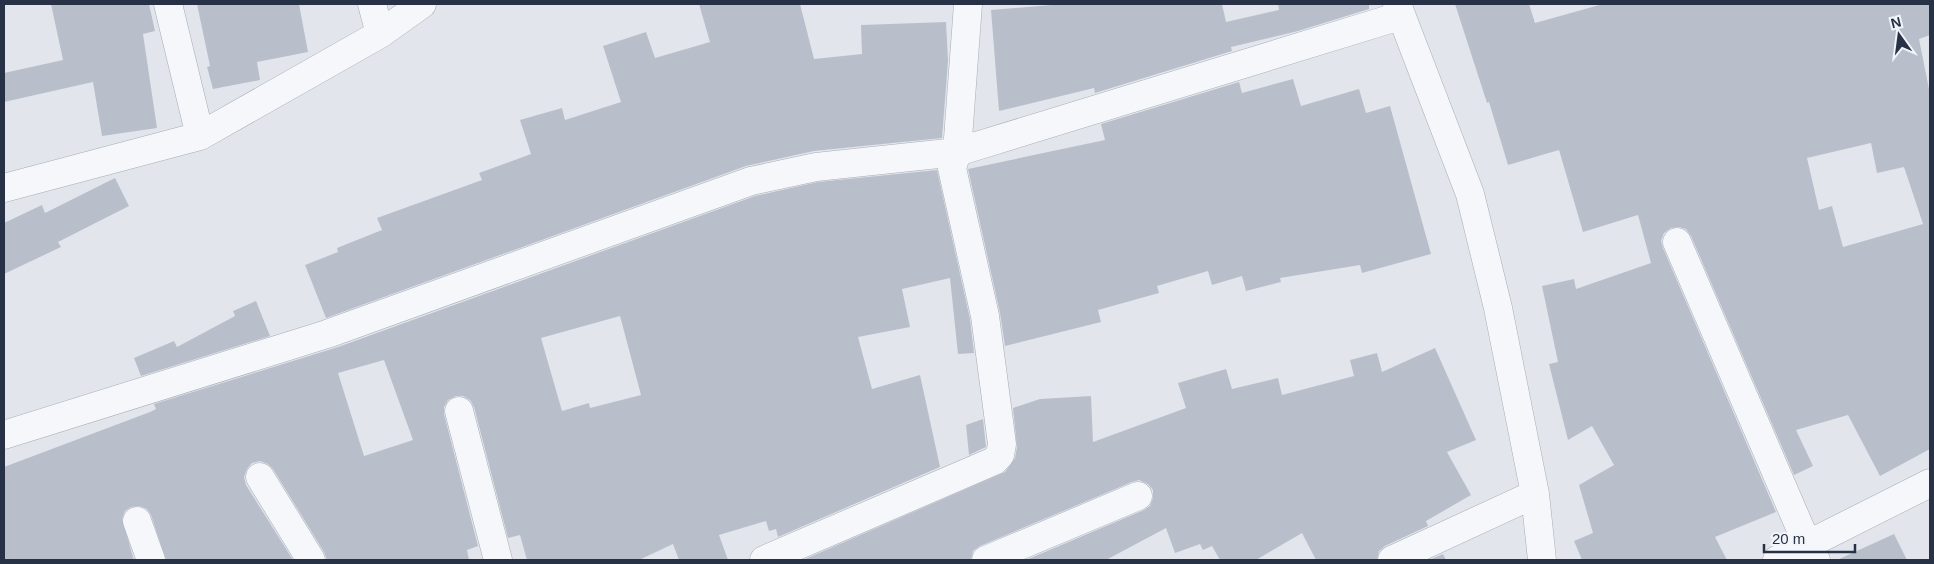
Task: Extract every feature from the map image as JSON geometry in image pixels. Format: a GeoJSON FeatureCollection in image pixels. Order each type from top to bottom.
{"type":"FeatureCollection","features":[{"type":"Feature","properties":{"kind":"street"},"geometry":{"type":"LineString","coordinates":[[168,4],[200,136]]}},
{"type":"Feature","properties":{"kind":"street"},"geometry":{"type":"LineString","coordinates":[[372,4],[380,34]]}},
{"type":"Feature","properties":{"kind":"street"},"geometry":{"type":"LineString","coordinates":[[4,188],[200,136],[380,34],[422,4]]}},
{"type":"Feature","properties":{"kind":"street"},"geometry":{"type":"LineString","coordinates":[[764,560],[994,462],[1000,455],[1002,444],[987,331],[952,168],[957,152],[968,4]]}},
{"type":"Feature","properties":{"kind":"street"},"geometry":{"type":"LineString","coordinates":[[4,435],[327,334],[751,181],[816,167],[957,152],[1398,10],[1470,194],[1498,308],[1535,494],[1542,560]]}},
{"type":"Feature","properties":{"kind":"street"},"geometry":{"type":"LineString","coordinates":[[1677,242],[1811,552]]}},
{"type":"Feature","properties":{"kind":"street"},"geometry":{"type":"LineString","coordinates":[[459,411],[498,560]]}},
{"type":"Feature","properties":{"kind":"street"},"geometry":{"type":"LineString","coordinates":[[260,477],[311,560]]}},
{"type":"Feature","properties":{"kind":"street"},"geometry":{"type":"LineString","coordinates":[[1777,560],[1811,552],[1930,483]]}},
{"type":"Feature","properties":{"kind":"street"},"geometry":{"type":"LineString","coordinates":[[1392,560],[1535,494]]}},
{"type":"Feature","properties":{"kind":"street"},"geometry":{"type":"LineString","coordinates":[[986,560],[1138,496]]}},
{"type":"Feature","properties":{"kind":"street"},"geometry":{"type":"LineString","coordinates":[[137,521],[151,560]]}},
{"type":"Feature","properties":{"kind":"building"},"geometry":{"type":"Polygon","coordinates":[[[51,4],[149,4],[155,31],[143,34],[157,128],[102,136],[93,82],[4,102],[4,73],[63,60],[51,4]]]}},
{"type":"Feature","properties":{"kind":"building"},"geometry":{"type":"Polygon","coordinates":[[[197,4],[299,4],[308,52],[257,62],[260,80],[213,89],[207,67],[210,66],[197,4]]]}},
{"type":"Feature","properties":{"kind":"building"},"geometry":{"type":"Polygon","coordinates":[[[699,4],[800,4],[814,59],[862,54],[861,25],[946,22],[948,61],[942,138],[814,151],[746,166],[326,318],[305,265],[338,252],[337,248],[382,230],[377,218],[482,180],[479,173],[531,154],[520,120],[562,108],[565,120],[621,102],[603,46],[646,32],[655,58],[710,42],[699,4]]]}},
{"type":"Feature","properties":{"kind":"building"},"geometry":{"type":"Polygon","coordinates":[[[1063,4],[1222,4],[1226,22],[1279,10],[1278,4],[1369,4],[1369,9],[1298,31],[1231,47],[1232,51],[1095,93],[1094,88],[999,111],[991,10],[1063,4]]]}},
{"type":"Feature","properties":{"kind":"building"},"geometry":{"type":"Polygon","coordinates":[[[1455,4],[1529,4],[1535,23],[1603,4],[1930,4],[1930,35],[1919,39],[1930,94],[1930,449],[1880,476],[1848,415],[1796,430],[1813,466],[1794,475],[1691,236],[1686,229],[1679,227],[1671,228],[1664,233],[1661,241],[1663,248],[1776,512],[1715,537],[1727,560],[1582,560],[1574,541],[1593,533],[1579,485],[1614,465],[1592,426],[1568,440],[1549,364],[1558,362],[1542,286],[1574,279],[1576,289],[1651,263],[1638,215],[1583,232],[1559,150],[1508,165],[1489,102],[1487,103],[1455,4]],[[1871,143],[1807,158],[1819,210],[1832,206],[1843,247],[1923,224],[1904,167],[1877,173],[1871,143]]]}},
{"type":"Feature","properties":{"kind":"building"},"geometry":{"type":"Polygon","coordinates":[[[1293,79],[1301,106],[1359,89],[1366,113],[1390,106],[1431,254],[1362,273],[1360,265],[1280,278],[1281,282],[1246,291],[1242,276],[1212,285],[1208,271],[1157,286],[1159,293],[1098,310],[1101,322],[1005,346],[1000,313],[968,169],[1105,140],[1101,124],[1239,82],[1242,93],[1293,79]]]}},
{"type":"Feature","properties":{"kind":"building"},"geometry":{"type":"Polygon","coordinates":[[[937,170],[970,319],[974,353],[958,354],[950,278],[902,289],[910,327],[858,337],[872,389],[920,375],[940,467],[778,537],[776,529],[769,531],[766,521],[719,535],[728,560],[679,560],[673,544],[639,560],[527,560],[520,535],[508,538],[474,407],[470,400],[463,396],[456,396],[448,400],[444,407],[444,414],[478,546],[467,550],[469,560],[327,560],[324,552],[273,469],[268,464],[260,461],[252,463],[247,469],[244,477],[246,485],[293,560],[166,560],[151,515],[147,509],[139,506],[131,507],[125,511],[122,519],[134,560],[4,560],[4,467],[150,412],[156,409],[154,404],[338,347],[755,196],[818,182],[937,170]],[[620,316],[541,338],[562,411],[589,403],[590,408],[641,395],[620,316]],[[384,360],[338,373],[364,456],[413,440],[384,360]]]}},
{"type":"Feature","properties":{"kind":"building"},"geometry":{"type":"Polygon","coordinates":[[[115,178],[129,206],[58,242],[61,247],[4,274],[4,223],[42,205],[45,213],[115,178]]]}},
{"type":"Feature","properties":{"kind":"building"},"geometry":{"type":"Polygon","coordinates":[[[256,301],[270,336],[141,376],[134,358],[174,341],[177,347],[235,316],[233,311],[256,301]]]}},
{"type":"Feature","properties":{"kind":"building"},"geometry":{"type":"Polygon","coordinates":[[[1435,348],[1476,440],[1447,452],[1471,495],[1426,521],[1428,526],[1385,546],[1379,551],[1377,560],[1316,560],[1302,533],[1256,560],[1220,560],[1212,546],[1203,550],[1200,544],[1175,553],[1166,528],[1106,560],[1026,560],[1150,506],[1153,490],[1148,484],[1139,480],[980,546],[973,551],[971,560],[803,560],[1005,472],[1015,458],[1017,447],[1013,408],[1040,399],[1091,396],[1093,442],[1186,408],[1178,383],[1226,369],[1232,389],[1278,378],[1282,395],[1354,376],[1350,360],[1377,353],[1382,372],[1435,348]]]}},
{"type":"Feature","properties":{"kind":"building"},"geometry":{"type":"Polygon","coordinates":[[[983,419],[986,447],[969,455],[966,425],[983,419]]]}},
{"type":"Feature","properties":{"kind":"building"},"geometry":{"type":"Polygon","coordinates":[[[1894,534],[1907,560],[1837,560],[1894,534]]]}},
{"type":"Feature","properties":{"kind":"building"},"geometry":{"type":"Polygon","coordinates":[[[1443,554],[1446,560],[1429,560],[1443,554]]]}}]}
